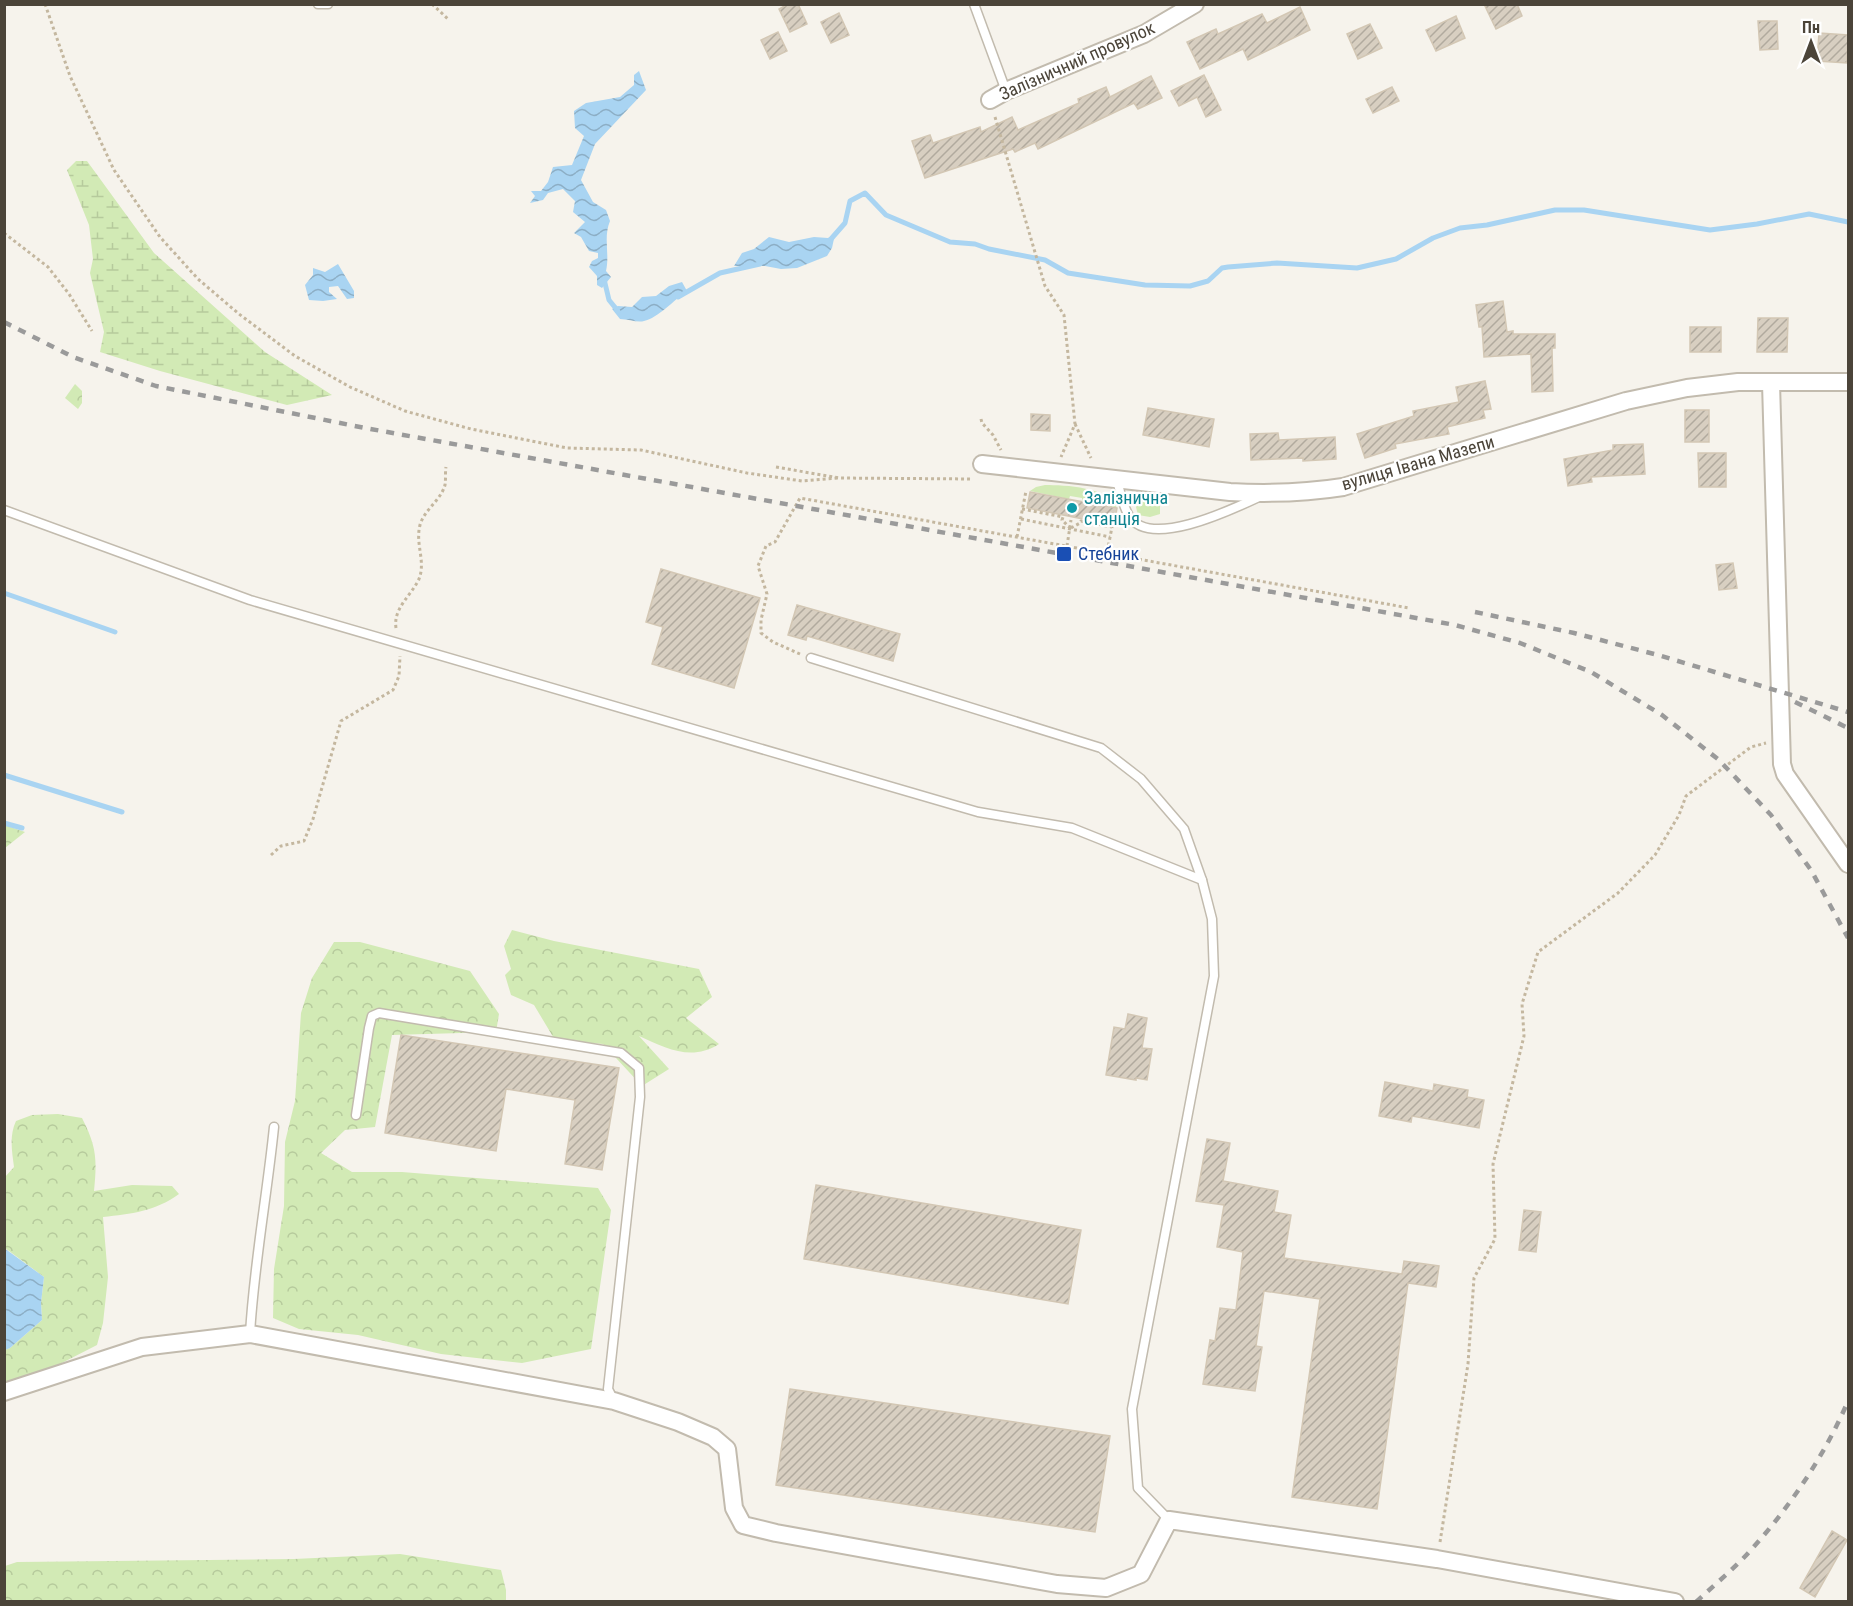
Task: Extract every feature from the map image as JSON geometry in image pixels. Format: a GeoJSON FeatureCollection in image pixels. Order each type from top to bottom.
{"type":"FeatureCollection","features":[{"type":"Feature","properties":{"kind":"street","name":"Залізничний провулок"},"geometry":{"type":"LineString","coordinates":[[990,100],[1006,91],[1144,34],[1195,4]]}},
{"type":"Feature","properties":{"kind":"street","name":"вулиця Івана Мазепи"},"geometry":{"type":"LineString","coordinates":[[982,464],[1230,492],[1267,494],[1311,492],[1343,487],[1626,401],[1688,388],[1738,382],[1848,382]]}},
{"type":"Feature","properties":{"kind":"street"},"geometry":{"type":"LineString","coordinates":[[1771,382],[1782,764],[1785,774],[1848,864]]}},
{"type":"Feature","properties":{"kind":"street"},"geometry":{"type":"LineString","coordinates":[[4,1392],[142,1347],[250,1334],[614,1401],[678,1422],[713,1437],[727,1449],[734,1508],[743,1525],[776,1533],[1057,1584],[1106,1588],[1141,1574],[1168,1520],[1437,1559],[1675,1602]]}},
{"type":"Feature","properties":{"kind":"lane"},"geometry":{"type":"LineString","coordinates":[[318,4],[328,4]]}},
{"type":"Feature","properties":{"kind":"lane"},"geometry":{"type":"LineString","coordinates":[[974,4],[1006,91]]}},
{"type":"Feature","properties":{"kind":"lane"},"geometry":{"type":"LineString","coordinates":[[1117,480],[1130,517],[1138,524],[1151,528],[1166,528],[1215,517],[1267,494]]}},
{"type":"Feature","properties":{"kind":"lane"},"geometry":{"type":"LineString","coordinates":[[4,510],[250,600],[978,812],[1072,828],[1202,880]]}},
{"type":"Feature","properties":{"kind":"lane"},"geometry":{"type":"LineString","coordinates":[[811,658],[1101,748],[1141,779],[1184,829],[1202,880],[1212,919],[1214,976],[1132,1409],[1138,1488],[1168,1520]]}},
{"type":"Feature","properties":{"kind":"lane"},"geometry":{"type":"LineString","coordinates":[[356,1115],[369,1028],[372,1016],[379,1013],[621,1053],[639,1068],[640,1097],[608,1389],[614,1401]]}},
{"type":"Feature","properties":{"kind":"lane"},"geometry":{"type":"LineString","coordinates":[[250,1334],[274,1127]]}},
{"type":"Feature","properties":{"kind":"path"},"geometry":{"type":"LineString","coordinates":[[45,4],[70,76],[114,170],[160,237],[198,279],[239,314],[295,356],[350,387],[405,411],[471,429],[567,448],[640,450],[747,473],[802,481],[839,478],[974,479]]}},
{"type":"Feature","properties":{"kind":"path"},"geometry":{"type":"LineString","coordinates":[[432,4],[448,19]]}},
{"type":"Feature","properties":{"kind":"path"},"geometry":{"type":"LineString","coordinates":[[990,100],[1045,286],[1064,315],[1075,424],[1100,478]]}},
{"type":"Feature","properties":{"kind":"path"},"geometry":{"type":"LineString","coordinates":[[4,232],[48,267],[69,294],[92,331]]}},
{"type":"Feature","properties":{"kind":"path"},"geometry":{"type":"LineString","coordinates":[[981,419],[1002,451],[1002,465]]}},
{"type":"Feature","properties":{"kind":"path"},"geometry":{"type":"LineString","coordinates":[[1053,471],[1075,424]]}},
{"type":"Feature","properties":{"kind":"path"},"geometry":{"type":"LineString","coordinates":[[271,855],[281,846],[304,841],[313,819],[340,721],[393,690],[399,676],[400,651],[395,622],[399,608],[418,580],[423,566],[418,544],[421,523],[445,486],[446,467]]}},
{"type":"Feature","properties":{"kind":"path"},"geometry":{"type":"LineString","coordinates":[[776,467],[839,478]]}},
{"type":"Feature","properties":{"kind":"path"},"geometry":{"type":"LineString","coordinates":[[1017,537],[1026,491]]}},
{"type":"Feature","properties":{"kind":"path"},"geometry":{"type":"LineString","coordinates":[[811,658],[773,642],[760,633],[767,594],[758,566],[766,546],[775,542],[780,535],[800,498],[1409,608]]}},
{"type":"Feature","properties":{"kind":"path"},"geometry":{"type":"LineString","coordinates":[[1022,509],[1063,517],[1062,520],[1070,529]]}},
{"type":"Feature","properties":{"kind":"path"},"geometry":{"type":"LineString","coordinates":[[1040,523],[1042,513]]}},
{"type":"Feature","properties":{"kind":"path"},"geometry":{"type":"LineString","coordinates":[[1021,519],[1110,537]]}},
{"type":"Feature","properties":{"kind":"path"},"geometry":{"type":"LineString","coordinates":[[1067,546],[1071,520]]}},
{"type":"Feature","properties":{"kind":"path"},"geometry":{"type":"LineString","coordinates":[[1070,529],[1081,521],[1112,527],[1107,554]]}},
{"type":"Feature","properties":{"kind":"path"},"geometry":{"type":"LineString","coordinates":[[1093,533],[1095,524]]}},
{"type":"Feature","properties":{"kind":"path"},"geometry":{"type":"LineString","coordinates":[[1437,1559],[1468,1364],[1474,1278],[1495,1239],[1493,1164],[1524,1036],[1522,1004],[1539,952],[1618,893],[1655,855],[1679,814],[1686,796],[1750,747],[1781,738]]}},
{"type":"Feature","properties":{"kind":"green space"},"geometry":{"type":"Polygon","coordinates":[[[76,161],[87,161],[154,253],[265,352],[332,395],[287,405],[160,371],[100,352],[104,332],[90,273],[93,259],[89,225],[67,170],[76,161]]]}},
{"type":"Feature","properties":{"kind":"green space"},"geometry":{"type":"Polygon","coordinates":[[[75,384],[82,391],[82,403],[78,409],[65,398],[75,384]]]}},
{"type":"Feature","properties":{"kind":"green space"},"geometry":{"type":"Polygon","coordinates":[[[1045,485],[1096,491],[1112,501],[1117,508],[1082,501],[1082,498],[1070,496],[1069,499],[1030,491],[1045,485]]]}},
{"type":"Feature","properties":{"kind":"green space"},"geometry":{"type":"Polygon","coordinates":[[[1141,501],[1156,501],[1160,505],[1160,514],[1150,517],[1138,515],[1136,507],[1141,501]]]}},
{"type":"Feature","properties":{"kind":"green space"},"geometry":{"type":"Polygon","coordinates":[[[4,825],[25,832],[5,848],[4,825]]]}},
{"type":"Feature","properties":{"kind":"green space"},"geometry":{"type":"Polygon","coordinates":[[[512,930],[554,941],[699,969],[712,997],[686,1018],[719,1044],[709,1049],[689,1053],[669,1049],[639,1036],[669,1069],[642,1086],[603,1044],[555,1040],[534,1005],[511,995],[505,975],[511,969],[504,946],[512,930]]]}},
{"type":"Feature","properties":{"kind":"green space"},"geometry":{"type":"Polygon","coordinates":[[[334,942],[360,942],[470,971],[499,1014],[496,1032],[392,1035],[375,1127],[345,1130],[321,1153],[352,1172],[402,1172],[598,1188],[611,1210],[591,1349],[522,1363],[441,1354],[358,1335],[299,1329],[273,1318],[274,1269],[284,1206],[285,1142],[295,1101],[301,1013],[312,978],[334,942]]]}},
{"type":"Feature","properties":{"kind":"green space"},"geometry":{"type":"Polygon","coordinates":[[[58,1114],[82,1118],[87,1128],[95,1154],[94,1191],[132,1185],[172,1186],[179,1194],[152,1208],[103,1217],[108,1277],[103,1323],[97,1345],[56,1366],[5,1383],[4,1350],[10,1348],[42,1320],[44,1277],[5,1248],[5,1177],[14,1167],[12,1132],[16,1121],[32,1115],[58,1114]]]}},
{"type":"Feature","properties":{"kind":"green space"},"geometry":{"type":"Polygon","coordinates":[[[400,1554],[501,1570],[506,1601],[5,1601],[5,1566],[17,1562],[294,1559],[400,1554]]]}},
{"type":"Feature","properties":{"kind":"water"},"geometry":{"type":"Polygon","coordinates":[[[639,71],[646,90],[595,144],[581,180],[593,202],[606,210],[610,221],[607,234],[606,271],[611,277],[602,288],[597,285],[597,276],[589,267],[592,261],[598,258],[598,253],[589,251],[581,237],[574,233],[585,222],[573,212],[575,201],[563,189],[548,193],[543,200],[530,203],[535,196],[531,191],[541,191],[548,182],[553,167],[572,165],[584,136],[575,128],[574,111],[586,103],[620,97],[634,85],[634,75],[639,71]]]}},
{"type":"Feature","properties":{"kind":"water"},"geometry":{"type":"Polygon","coordinates":[[[835,234],[832,248],[827,256],[797,268],[734,266],[742,253],[754,249],[769,237],[789,242],[814,237],[828,238],[835,234]]]}},
{"type":"Feature","properties":{"kind":"water"},"geometry":{"type":"Polygon","coordinates":[[[338,264],[354,291],[354,298],[347,299],[338,286],[329,287],[329,292],[337,299],[309,300],[305,285],[313,275],[313,268],[325,272],[338,264]]]}},
{"type":"Feature","properties":{"kind":"water"},"geometry":{"type":"Polygon","coordinates":[[[682,282],[687,291],[660,313],[644,321],[620,319],[612,309],[618,306],[632,307],[642,297],[656,296],[669,286],[682,282]]]}},
{"type":"Feature","properties":{"kind":"water"},"geometry":{"type":"Polygon","coordinates":[[[4,1248],[44,1277],[42,1320],[5,1350],[4,1248]]]}},
{"type":"Feature","properties":{"kind":"building"},"geometry":{"type":"Polygon","coordinates":[[[788,4],[798,4],[807,24],[790,32],[779,9],[788,4]]]}},
{"type":"Feature","properties":{"kind":"building"},"geometry":{"type":"Polygon","coordinates":[[[1484,4],[1517,4],[1522,16],[1496,29],[1484,4]]]}},
{"type":"Feature","properties":{"kind":"building"},"geometry":{"type":"Polygon","coordinates":[[[1300,7],[1310,30],[1248,60],[1243,49],[1200,69],[1187,42],[1216,29],[1218,34],[1262,14],[1267,23],[1300,7]]]}},
{"type":"Feature","properties":{"kind":"building"},"geometry":{"type":"Polygon","coordinates":[[[839,13],[849,35],[831,43],[821,22],[839,13]]]}},
{"type":"Feature","properties":{"kind":"building"},"geometry":{"type":"Polygon","coordinates":[[[1456,16],[1465,38],[1436,51],[1426,30],[1456,16]]]}},
{"type":"Feature","properties":{"kind":"building"},"geometry":{"type":"Polygon","coordinates":[[[1758,21],[1777,21],[1778,49],[1760,50],[1758,21]]]}},
{"type":"Feature","properties":{"kind":"building"},"geometry":{"type":"Polygon","coordinates":[[[1370,24],[1382,48],[1358,59],[1347,34],[1370,24]]]}},
{"type":"Feature","properties":{"kind":"building"},"geometry":{"type":"Polygon","coordinates":[[[778,32],[787,51],[770,59],[761,40],[778,32]]]}},
{"type":"Feature","properties":{"kind":"building"},"geometry":{"type":"Polygon","coordinates":[[[1819,33],[1848,35],[1847,63],[1817,61],[1819,33]]]}},
{"type":"Feature","properties":{"kind":"building"},"geometry":{"type":"Polygon","coordinates":[[[1204,75],[1221,110],[1206,117],[1197,97],[1179,106],[1171,91],[1204,75]]]}},
{"type":"Feature","properties":{"kind":"building"},"geometry":{"type":"Polygon","coordinates":[[[1151,76],[1162,98],[1138,109],[1134,103],[1038,149],[1035,143],[1015,152],[1013,149],[925,178],[912,141],[930,135],[933,143],[980,127],[981,132],[1012,117],[1018,130],[1079,103],[1078,99],[1106,87],[1110,97],[1151,76]]]}},
{"type":"Feature","properties":{"kind":"building"},"geometry":{"type":"Polygon","coordinates":[[[1392,87],[1399,101],[1373,113],[1366,99],[1392,87]]]}},
{"type":"Feature","properties":{"kind":"building"},"geometry":{"type":"Polygon","coordinates":[[[1503,301],[1507,332],[1555,334],[1555,348],[1552,348],[1553,391],[1532,392],[1531,354],[1484,357],[1482,327],[1479,327],[1476,305],[1503,301]]]}},
{"type":"Feature","properties":{"kind":"building"},"geometry":{"type":"Polygon","coordinates":[[[1758,318],[1788,318],[1787,352],[1757,352],[1758,318]]]}},
{"type":"Feature","properties":{"kind":"building"},"geometry":{"type":"Polygon","coordinates":[[[1690,327],[1721,327],[1721,352],[1690,352],[1690,327]]]}},
{"type":"Feature","properties":{"kind":"building"},"geometry":{"type":"Polygon","coordinates":[[[1485,381],[1491,409],[1483,410],[1485,418],[1447,427],[1449,434],[1395,444],[1396,448],[1365,458],[1357,434],[1414,416],[1413,411],[1459,402],[1456,387],[1485,381]]]}},
{"type":"Feature","properties":{"kind":"building"},"geometry":{"type":"Polygon","coordinates":[[[1148,408],[1214,419],[1209,447],[1143,435],[1148,408]]]}},
{"type":"Feature","properties":{"kind":"building"},"geometry":{"type":"Polygon","coordinates":[[[1685,410],[1709,410],[1709,442],[1685,442],[1685,410]]]}},
{"type":"Feature","properties":{"kind":"building"},"geometry":{"type":"Polygon","coordinates":[[[1031,414],[1050,415],[1050,431],[1031,430],[1031,414]]]}},
{"type":"Feature","properties":{"kind":"building"},"geometry":{"type":"Polygon","coordinates":[[[1278,433],[1279,440],[1335,437],[1336,459],[1251,460],[1250,434],[1278,433]]]}},
{"type":"Feature","properties":{"kind":"building"},"geometry":{"type":"Polygon","coordinates":[[[1643,444],[1645,474],[1591,477],[1592,482],[1568,486],[1564,459],[1613,450],[1613,445],[1643,444]]]}},
{"type":"Feature","properties":{"kind":"building"},"geometry":{"type":"Polygon","coordinates":[[[1698,453],[1726,453],[1726,487],[1699,487],[1698,453]]]}},
{"type":"Feature","properties":{"kind":"building","name":"Залізнична станція"},"geometry":{"type":"Polygon","coordinates":[[[1030,492],[1117,508],[1114,525],[1027,508],[1030,492]]]}},
{"type":"Feature","properties":{"kind":"building"},"geometry":{"type":"Polygon","coordinates":[[[1733,563],[1737,588],[1719,590],[1716,565],[1733,563]]]}},
{"type":"Feature","properties":{"kind":"building"},"geometry":{"type":"Polygon","coordinates":[[[661,569],[760,598],[734,688],[652,664],[663,627],[646,622],[661,569]]]}},
{"type":"Feature","properties":{"kind":"building"},"geometry":{"type":"Polygon","coordinates":[[[797,605],[900,634],[893,661],[807,636],[806,640],[788,635],[797,605]]]}},
{"type":"Feature","properties":{"kind":"building"},"geometry":{"type":"Polygon","coordinates":[[[1128,1014],[1147,1018],[1142,1048],[1152,1049],[1147,1080],[1106,1075],[1114,1027],[1125,1029],[1128,1014]]]}},
{"type":"Feature","properties":{"kind":"building"},"geometry":{"type":"Polygon","coordinates":[[[401,1035],[619,1068],[602,1170],[565,1164],[575,1100],[506,1089],[496,1151],[385,1133],[401,1035]]]}},
{"type":"Feature","properties":{"kind":"building"},"geometry":{"type":"Polygon","coordinates":[[[1385,1082],[1433,1091],[1434,1084],[1468,1090],[1467,1097],[1484,1100],[1479,1128],[1412,1116],[1411,1122],[1379,1116],[1385,1082]]]}},
{"type":"Feature","properties":{"kind":"building"},"geometry":{"type":"Polygon","coordinates":[[[1207,1139],[1230,1143],[1223,1181],[1278,1191],[1274,1212],[1291,1215],[1284,1258],[1402,1274],[1404,1261],[1439,1266],[1436,1287],[1408,1283],[1377,1509],[1292,1497],[1320,1299],[1264,1291],[1256,1346],[1262,1347],[1255,1391],[1203,1384],[1210,1340],[1215,1341],[1220,1308],[1236,1310],[1243,1252],[1217,1247],[1224,1205],[1196,1201],[1207,1139]]]}},
{"type":"Feature","properties":{"kind":"building"},"geometry":{"type":"Polygon","coordinates":[[[816,1185],[1081,1230],[1068,1304],[804,1259],[816,1185]]]}},
{"type":"Feature","properties":{"kind":"building"},"geometry":{"type":"Polygon","coordinates":[[[1524,1210],[1541,1212],[1536,1252],[1519,1250],[1524,1210]]]}},
{"type":"Feature","properties":{"kind":"building"},"geometry":{"type":"Polygon","coordinates":[[[790,1389],[1110,1436],[1095,1532],[776,1485],[790,1389]]]}},
{"type":"Feature","properties":{"kind":"building"},"geometry":{"type":"Polygon","coordinates":[[[1832,1531],[1847,1540],[1815,1597],[1800,1588],[1832,1531]]]}},
{"type":"Feature","properties":{"kind":"waterway"},"geometry":{"type":"LineString","coordinates":[[831,239],[845,223],[850,201],[865,193],[886,215],[950,242],[975,244],[1045,260],[1068,273],[1145,285],[1190,286],[1208,281],[1222,268],[1228,267],[1277,263],[1357,268],[1396,259],[1433,238],[1460,228],[1487,225],[1555,210],[1584,210],[1710,230],[1809,214],[1848,222]]}},
{"type":"Feature","properties":{"kind":"waterway"},"geometry":{"type":"LineString","coordinates":[[678,297],[720,273],[760,264]]}},
{"type":"Feature","properties":{"kind":"waterway"},"geometry":{"type":"LineString","coordinates":[[604,279],[609,300],[618,311]]}},
{"type":"Feature","properties":{"kind":"waterway"},"geometry":{"type":"LineString","coordinates":[[4,593],[115,632]]}},
{"type":"Feature","properties":{"kind":"waterway"},"geometry":{"type":"LineString","coordinates":[[4,775],[122,812]]}},
{"type":"Feature","properties":{"kind":"waterway"},"geometry":{"type":"LineString","coordinates":[[4,823],[22,828]]}},
{"type":"Feature","properties":{"kind":"railway"},"geometry":{"type":"LineString","coordinates":[[4,322],[73,357],[156,386],[365,428],[1455,625],[1520,643],[1591,672],[1662,715],[1719,760],[1771,815],[1811,870],[1848,938]]}},
{"type":"Feature","properties":{"kind":"railway"},"geometry":{"type":"LineString","coordinates":[[1475,612],[1574,633],[1658,655],[1848,712]]}},
{"type":"Feature","properties":{"kind":"railway"},"geometry":{"type":"LineString","coordinates":[[1795,702],[1848,728]]}},
{"type":"Feature","properties":{"kind":"railway"},"geometry":{"type":"LineString","coordinates":[[1696,1602],[1744,1558],[1779,1517],[1829,1441],[1848,1401]]}},
{"type":"Feature","properties":{"kind":"place","name":"Залізнична станція"},"geometry":{"type":"Point","coordinates":[1072,508]}},
{"type":"Feature","properties":{"kind":"place","name":"Стебник"},"geometry":{"type":"Point","coordinates":[1064,554]}}]}
